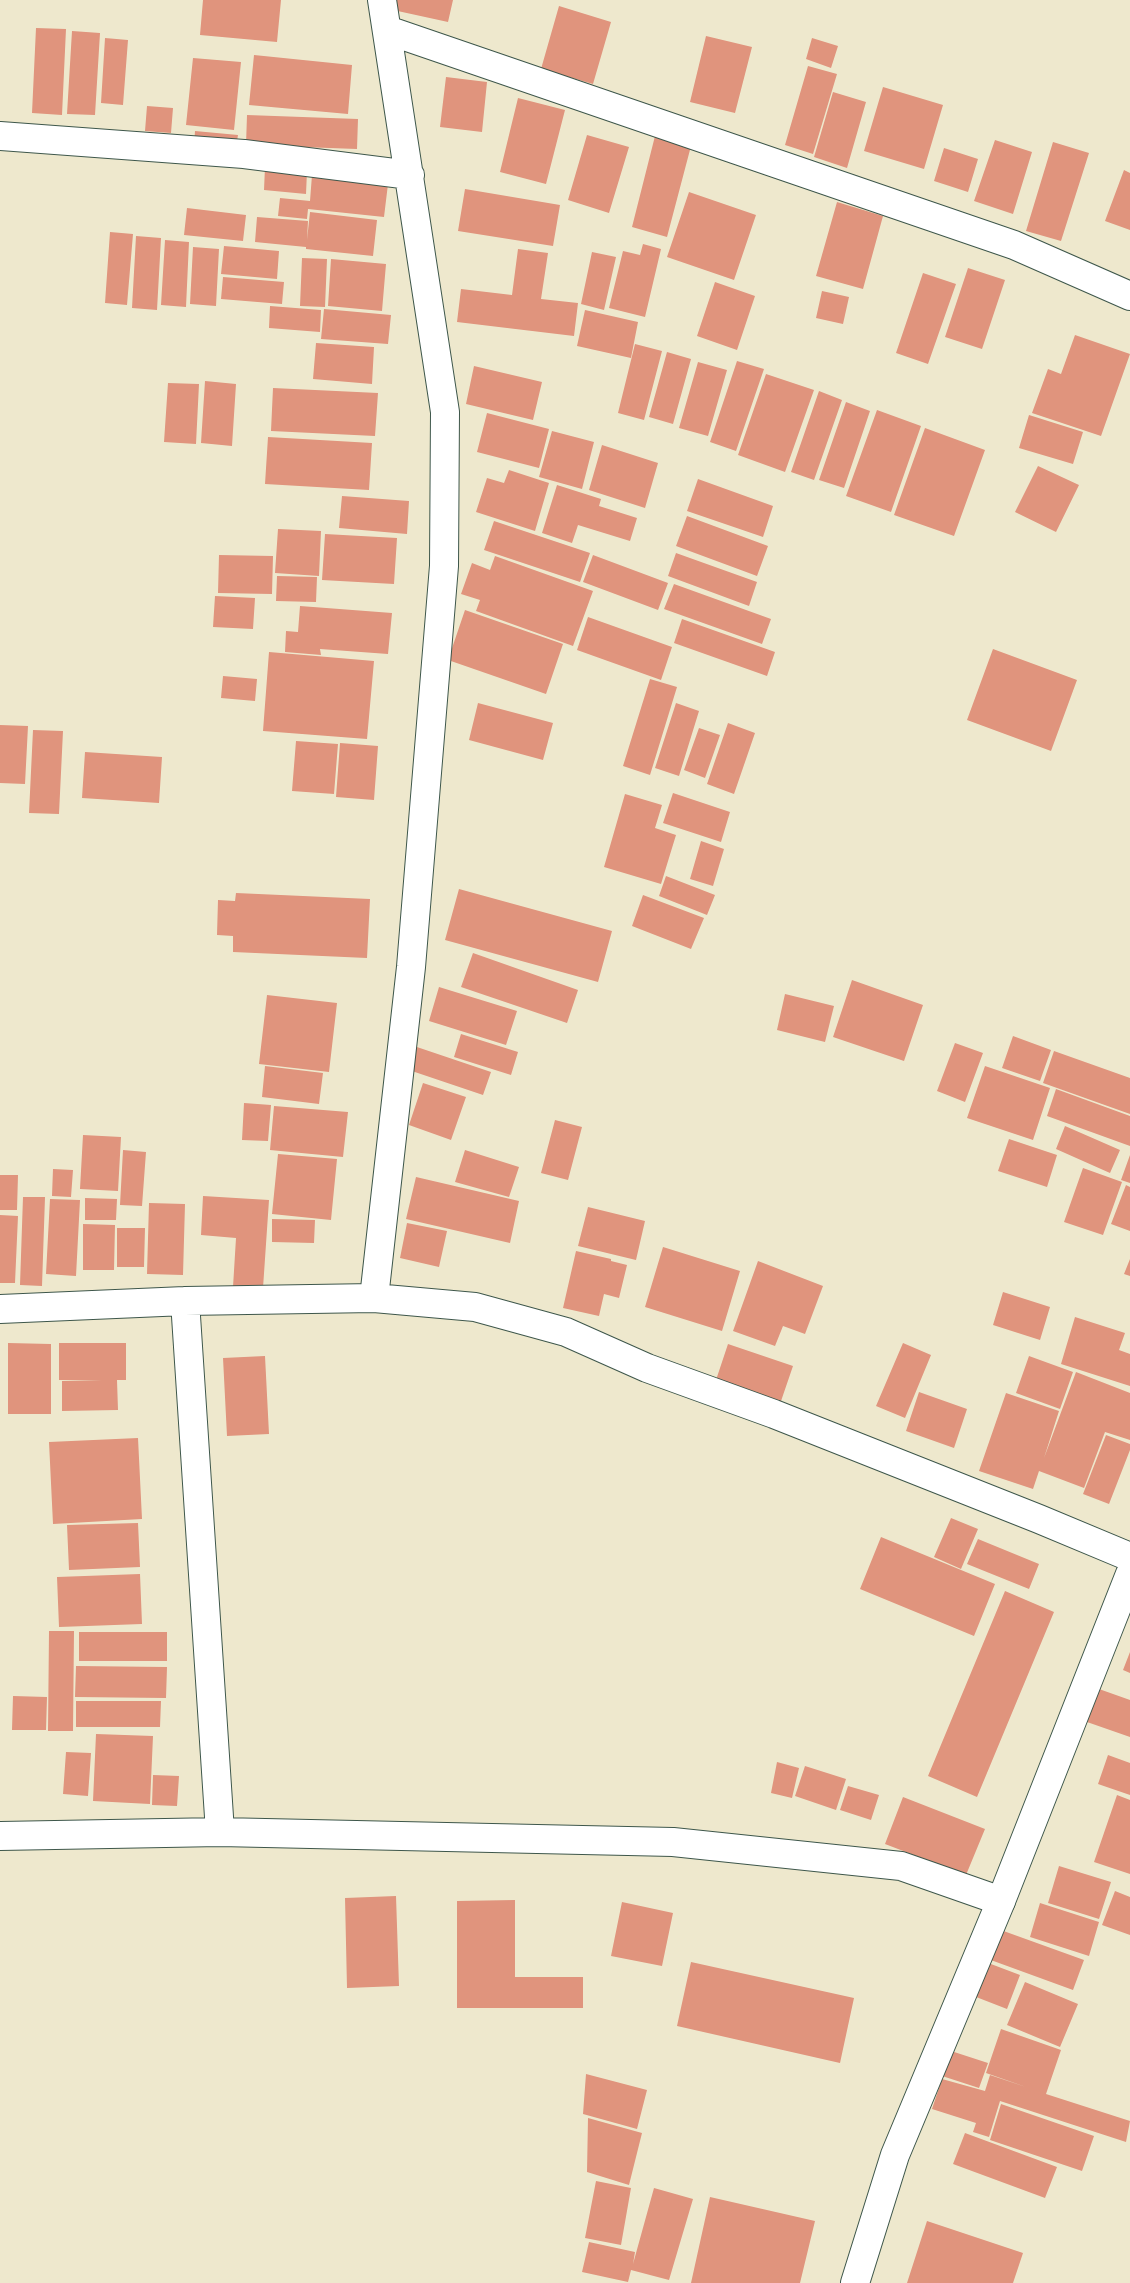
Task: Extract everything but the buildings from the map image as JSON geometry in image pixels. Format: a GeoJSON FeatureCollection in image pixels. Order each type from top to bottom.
{"type":"FeatureCollection","features":[{"type":"Feature","properties":{"kind":"street"},"geometry":{"type":"LineString","coordinates":[[374,1298],[410,967],[444,566],[445,412],[382,0]]}},
{"type":"Feature","properties":{"kind":"street"},"geometry":{"type":"LineString","coordinates":[[387,30],[1014,245],[1130,296]]}},
{"type":"Feature","properties":{"kind":"street"},"geometry":{"type":"LineString","coordinates":[[0,136],[244,154],[410,175]]}},
{"type":"Feature","properties":{"kind":"street"},"geometry":{"type":"LineString","coordinates":[[0,1309],[185,1301],[374,1298],[475,1307],[566,1332],[647,1368],[774,1414],[1039,1518],[1130,1558]]}},
{"type":"Feature","properties":{"kind":"street"},"geometry":{"type":"LineString","coordinates":[[185,1301],[220,1832]]}},
{"type":"Feature","properties":{"kind":"street"},"geometry":{"type":"LineString","coordinates":[[855,2283],[895,2155],[1001,1901],[1130,1574]]}},
{"type":"Feature","properties":{"kind":"street"},"geometry":{"type":"LineString","coordinates":[[0,1836],[220,1832],[673,1842],[901,1866],[1001,1901]]}}]}
